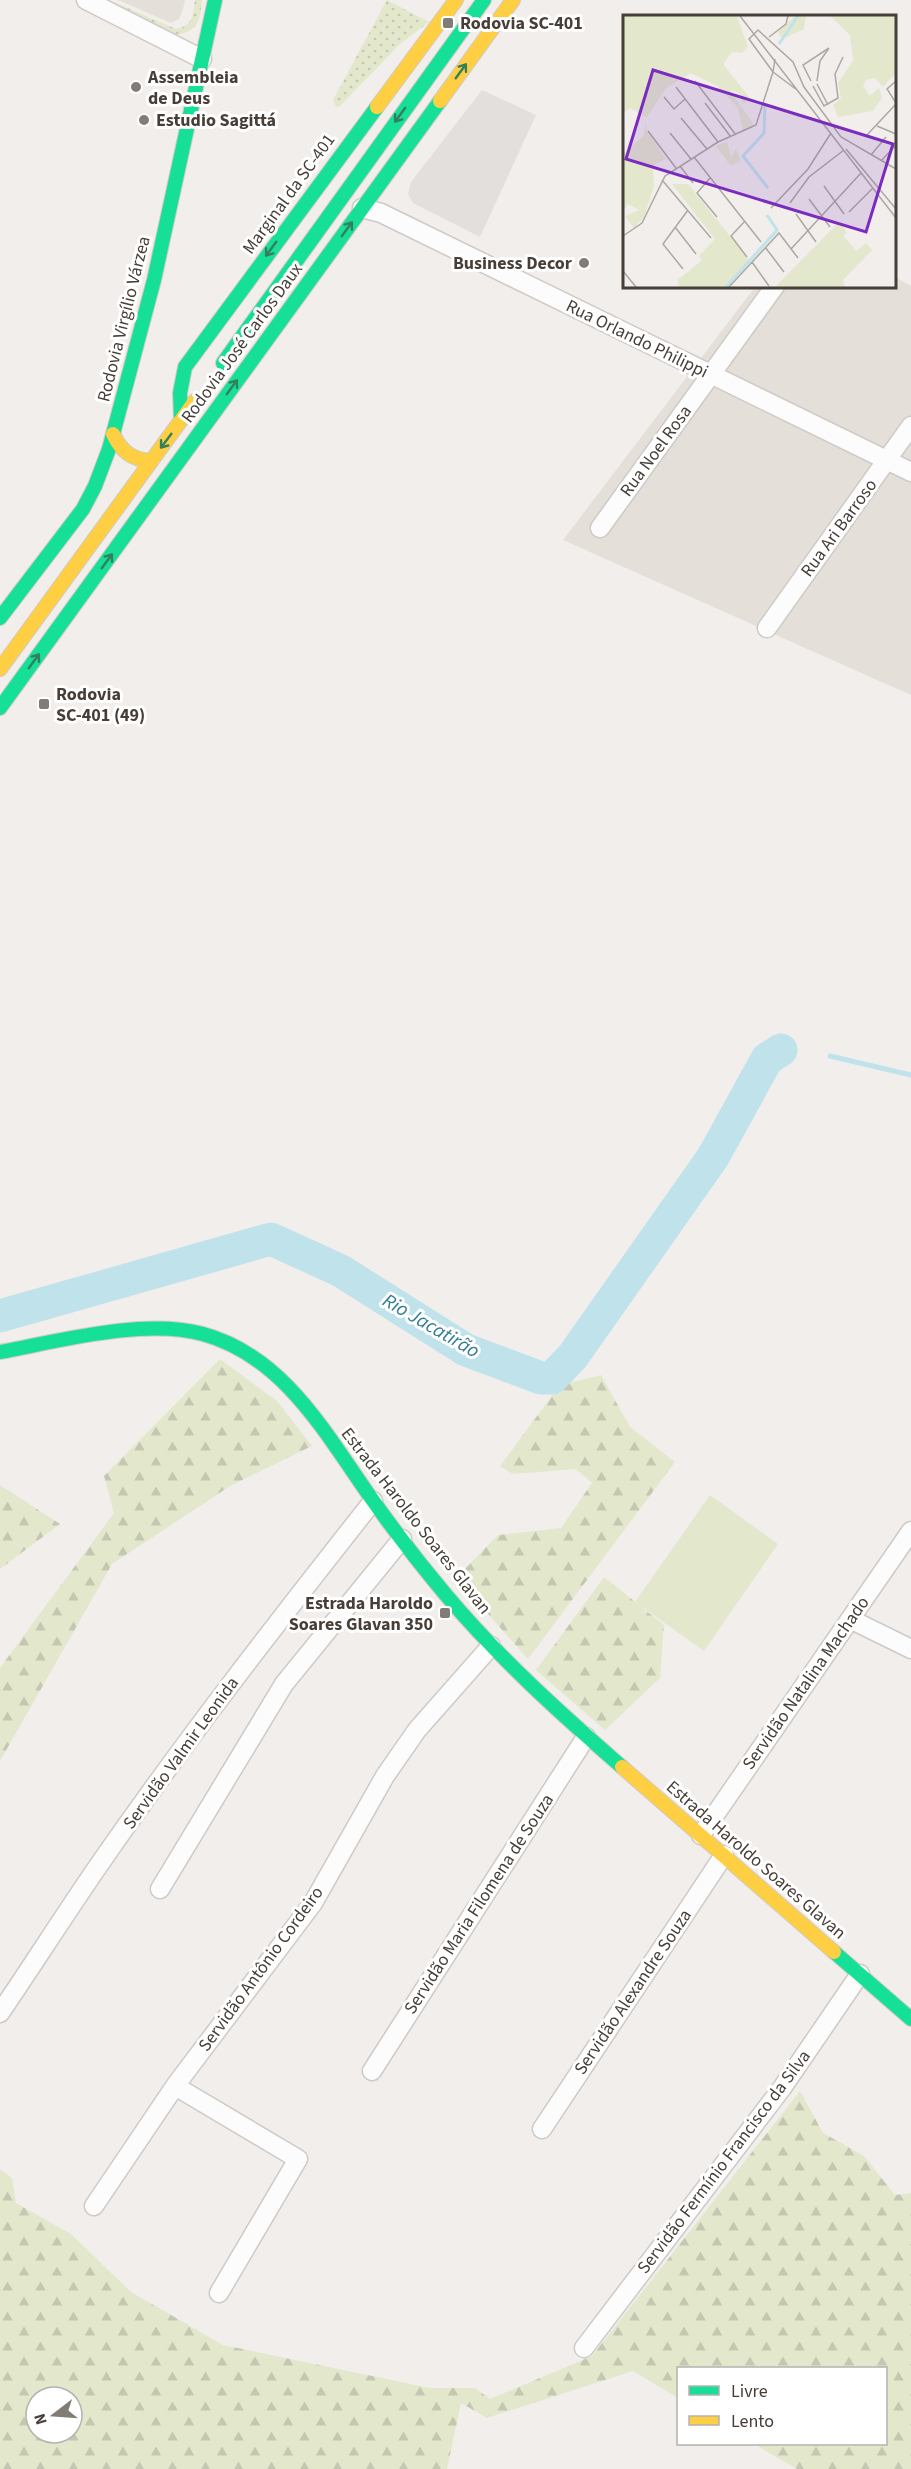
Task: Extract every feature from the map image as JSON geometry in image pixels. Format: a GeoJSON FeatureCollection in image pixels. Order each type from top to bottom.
{"type":"FeatureCollection","features":[{"type":"Feature","properties":{"kind":"main road","name":"Rodovia Virgílio Várzea"},"geometry":{"type":"LineString","coordinates":[[0,618],[83,509],[95,486],[113,434],[154,280],[215,0]]}},
{"type":"Feature","properties":{"kind":"main road","name":"Marginal da SC-401"},"geometry":{"type":"LineString","coordinates":[[181,420],[178,400],[185,367],[456,0]]}},
{"type":"Feature","properties":{"kind":"main road","name":"Rodovia José Carlos Daux"},"geometry":{"type":"LineString","coordinates":[[216,372],[484,0]]}},
{"type":"Feature","properties":{"kind":"main road","name":"Rodovia José Carlos Daux"},"geometry":{"type":"LineString","coordinates":[[0,708],[513,0]]}},
{"type":"Feature","properties":{"kind":"main road","name":"Rodovia José Carlos Daux"},"geometry":{"type":"LineString","coordinates":[[0,669],[202,391]]}},
{"type":"Feature","properties":{"kind":"main road"},"geometry":{"type":"LineString","coordinates":[[113,434],[117,444],[130,457],[150,461]]}},
{"type":"Feature","properties":{"kind":"main road"},"geometry":{"type":"LineString","coordinates":[[8,633],[49,602]]}},
{"type":"Feature","properties":{"kind":"main road","name":"Estrada Haroldo Soares Glavan"},"geometry":{"type":"LineString","coordinates":[[0,1352],[130,1332],[191,1332],[217,1339],[244,1352],[284,1382],[307,1409],[402,1539],[491,1646],[586,1737],[911,2019]]}},
{"type":"Feature","properties":{"kind":"street"},"geometry":{"type":"LineString","coordinates":[[86,0],[202,59]]}},
{"type":"Feature","properties":{"kind":"street","name":"Rua Orlando Philippi"},"geometry":{"type":"LineString","coordinates":[[362,208],[381,213],[911,472]]}},
{"type":"Feature","properties":{"kind":"street","name":"Rua Noel Rosa"},"geometry":{"type":"LineString","coordinates":[[600,528],[774,288]]}},
{"type":"Feature","properties":{"kind":"street","name":"Rua Ari Barroso"},"geometry":{"type":"LineString","coordinates":[[767,628],[911,426]]}},
{"type":"Feature","properties":{"kind":"street","name":"Servidão Valmir Leonida"},"geometry":{"type":"LineString","coordinates":[[0,2013],[101,1862],[290,1606],[373,1501]]}},
{"type":"Feature","properties":{"kind":"street","name":"Servidão Natalina Machado"},"geometry":{"type":"LineString","coordinates":[[701,1835],[911,1531]]}},
{"type":"Feature","properties":{"kind":"street"},"geometry":{"type":"LineString","coordinates":[[160,1889],[284,1684],[402,1539]]}},
{"type":"Feature","properties":{"kind":"street"},"geometry":{"type":"LineString","coordinates":[[850,1619],[911,1649]]}},
{"type":"Feature","properties":{"kind":"street","name":"Servidão Antônio Cordeiro"},"geometry":{"type":"LineString","coordinates":[[94,2206],[175,2086],[313,1903],[385,1776],[417,1730],[491,1646]]}},
{"type":"Feature","properties":{"kind":"street","name":"Servidão Maria Filomena de Souza"},"geometry":{"type":"LineString","coordinates":[[372,2071],[586,1737]]}},
{"type":"Feature","properties":{"kind":"street","name":"Servidão Alexandre Souza"},"geometry":{"type":"LineString","coordinates":[[542,2129],[724,1855]]}},
{"type":"Feature","properties":{"kind":"street","name":"Servidão Fermínio Francisco da Silva"},"geometry":{"type":"LineString","coordinates":[[584,2348],[782,2088],[860,1974]]}},
{"type":"Feature","properties":{"kind":"street"},"geometry":{"type":"LineString","coordinates":[[175,2086],[298,2159],[219,2293]]}},
{"type":"Feature","properties":{"kind":"shaded area"},"geometry":{"type":"Polygon","coordinates":[[[118,0],[185,0],[179,19],[171,23],[118,0]]]}},
{"type":"Feature","properties":{"kind":"shaded area"},"geometry":{"type":"Polygon","coordinates":[[[482,90],[536,115],[480,237],[413,203],[408,194],[411,182],[482,90]]]}},
{"type":"Feature","properties":{"kind":"shaded area"},"geometry":{"type":"Polygon","coordinates":[[[896,278],[911,286],[911,695],[563,540],[754,288],[896,288],[896,278]]]}},
{"type":"Feature","properties":{"kind":"green space"},"geometry":{"type":"Polygon","coordinates":[[[97,0],[109,0],[176,29],[182,28],[189,22],[193,15],[195,0],[202,0],[199,19],[193,28],[188,32],[174,35],[97,0]]]}},
{"type":"Feature","properties":{"kind":"green space"},"geometry":{"type":"Polygon","coordinates":[[[387,0],[429,22],[400,44],[340,106],[336,107],[333,100],[387,0]]]}},
{"type":"Feature","properties":{"kind":"green space"},"geometry":{"type":"Polygon","coordinates":[[[220,1359],[277,1401],[312,1446],[230,1486],[112,1564],[0,1761],[0,1668],[114,1513],[104,1476],[220,1359]]]}},
{"type":"Feature","properties":{"kind":"green space"},"geometry":{"type":"Polygon","coordinates":[[[601,1375],[630,1427],[675,1462],[528,1659],[473,1597],[464,1570],[498,1535],[561,1528],[592,1483],[576,1469],[513,1474],[500,1466],[560,1385],[601,1375]]]}},
{"type":"Feature","properties":{"kind":"green space"},"geometry":{"type":"Polygon","coordinates":[[[0,1485],[60,1524],[0,1569],[0,1485]]]}},
{"type":"Feature","properties":{"kind":"green space"},"geometry":{"type":"Polygon","coordinates":[[[710,1495],[778,1544],[704,1651],[635,1602],[710,1495]]]}},
{"type":"Feature","properties":{"kind":"green space"},"geometry":{"type":"Polygon","coordinates":[[[604,1577],[664,1625],[660,1678],[605,1730],[536,1670],[604,1577]]]}},
{"type":"Feature","properties":{"kind":"green space"},"geometry":{"type":"Polygon","coordinates":[[[800,2091],[823,2133],[864,2156],[895,2195],[911,2193],[911,2469],[797,2469],[756,2445],[887,2445],[887,2367],[677,2367],[677,2397],[633,2371],[487,2418],[461,2403],[447,2469],[0,2469],[0,2169],[12,2178],[16,2203],[71,2234],[131,2292],[223,2345],[430,2388],[475,2388],[490,2399],[592,2356],[800,2091]]]}},
{"type":"Feature","properties":{"kind":"waterway","name":"Rio Jacatirão"},"geometry":{"type":"LineString","coordinates":[[0,1316],[271,1239],[341,1271],[466,1350],[541,1378],[552,1378],[573,1356],[713,1157],[767,1059],[781,1050]]}},
{"type":"Feature","properties":{"kind":"waterway"},"geometry":{"type":"LineString","coordinates":[[830,1056],[911,1075]]}},
{"type":"Feature","properties":{"kind":"traffic: fast"},"geometry":{"type":"LineString","coordinates":[[0,618],[83,509],[95,486],[109,449],[154,280],[215,0]]}},
{"type":"Feature","properties":{"kind":"traffic: fast"},"geometry":{"type":"LineString","coordinates":[[223,363],[484,0]]}},
{"type":"Feature","properties":{"kind":"traffic: fast"},"geometry":{"type":"LineString","coordinates":[[0,708],[440,101]]}},
{"type":"Feature","properties":{"kind":"traffic: fast"},"geometry":{"type":"LineString","coordinates":[[181,420],[180,393],[185,367],[377,107]]}},
{"type":"Feature","properties":{"kind":"traffic: fast"},"geometry":{"type":"LineString","coordinates":[[0,1352],[75,1337],[155,1329],[203,1334],[231,1345],[256,1359],[279,1378],[318,1422],[397,1533],[466,1618],[531,1684],[622,1767]]}},
{"type":"Feature","properties":{"kind":"traffic: fast"},"geometry":{"type":"LineString","coordinates":[[834,1952],[911,2019]]}},
{"type":"Feature","properties":{"kind":"traffic: slow"},"geometry":{"type":"LineString","coordinates":[[377,107],[456,0]]}},
{"type":"Feature","properties":{"kind":"traffic: slow"},"geometry":{"type":"LineString","coordinates":[[440,101],[513,0]]}},
{"type":"Feature","properties":{"kind":"traffic: slow"},"geometry":{"type":"LineString","coordinates":[[0,669],[195,401]]}},
{"type":"Feature","properties":{"kind":"traffic: slow"},"geometry":{"type":"LineString","coordinates":[[113,434],[127,453],[150,461]]}},
{"type":"Feature","properties":{"kind":"traffic: slow"},"geometry":{"type":"LineString","coordinates":[[622,1767],[834,1952]]}},
{"type":"Feature","properties":{"kind":"place","name":"Rodovia SC-401"},"geometry":{"type":"Point","coordinates":[448,23]}},
{"type":"Feature","properties":{"kind":"place","name":"Assembleia de Deus"},"geometry":{"type":"Point","coordinates":[136,87]}},
{"type":"Feature","properties":{"kind":"place","name":"Estudio Sagittá"},"geometry":{"type":"Point","coordinates":[144,120]}},
{"type":"Feature","properties":{"kind":"place","name":"Business Decor"},"geometry":{"type":"Point","coordinates":[584,263]}},
{"type":"Feature","properties":{"kind":"place","name":"Rodovia SC-401 (49)"},"geometry":{"type":"Point","coordinates":[44,704]}},
{"type":"Feature","properties":{"kind":"place","name":"Estrada Haroldo Soares Glavan 350"},"geometry":{"type":"Point","coordinates":[445,1613]}}]}
